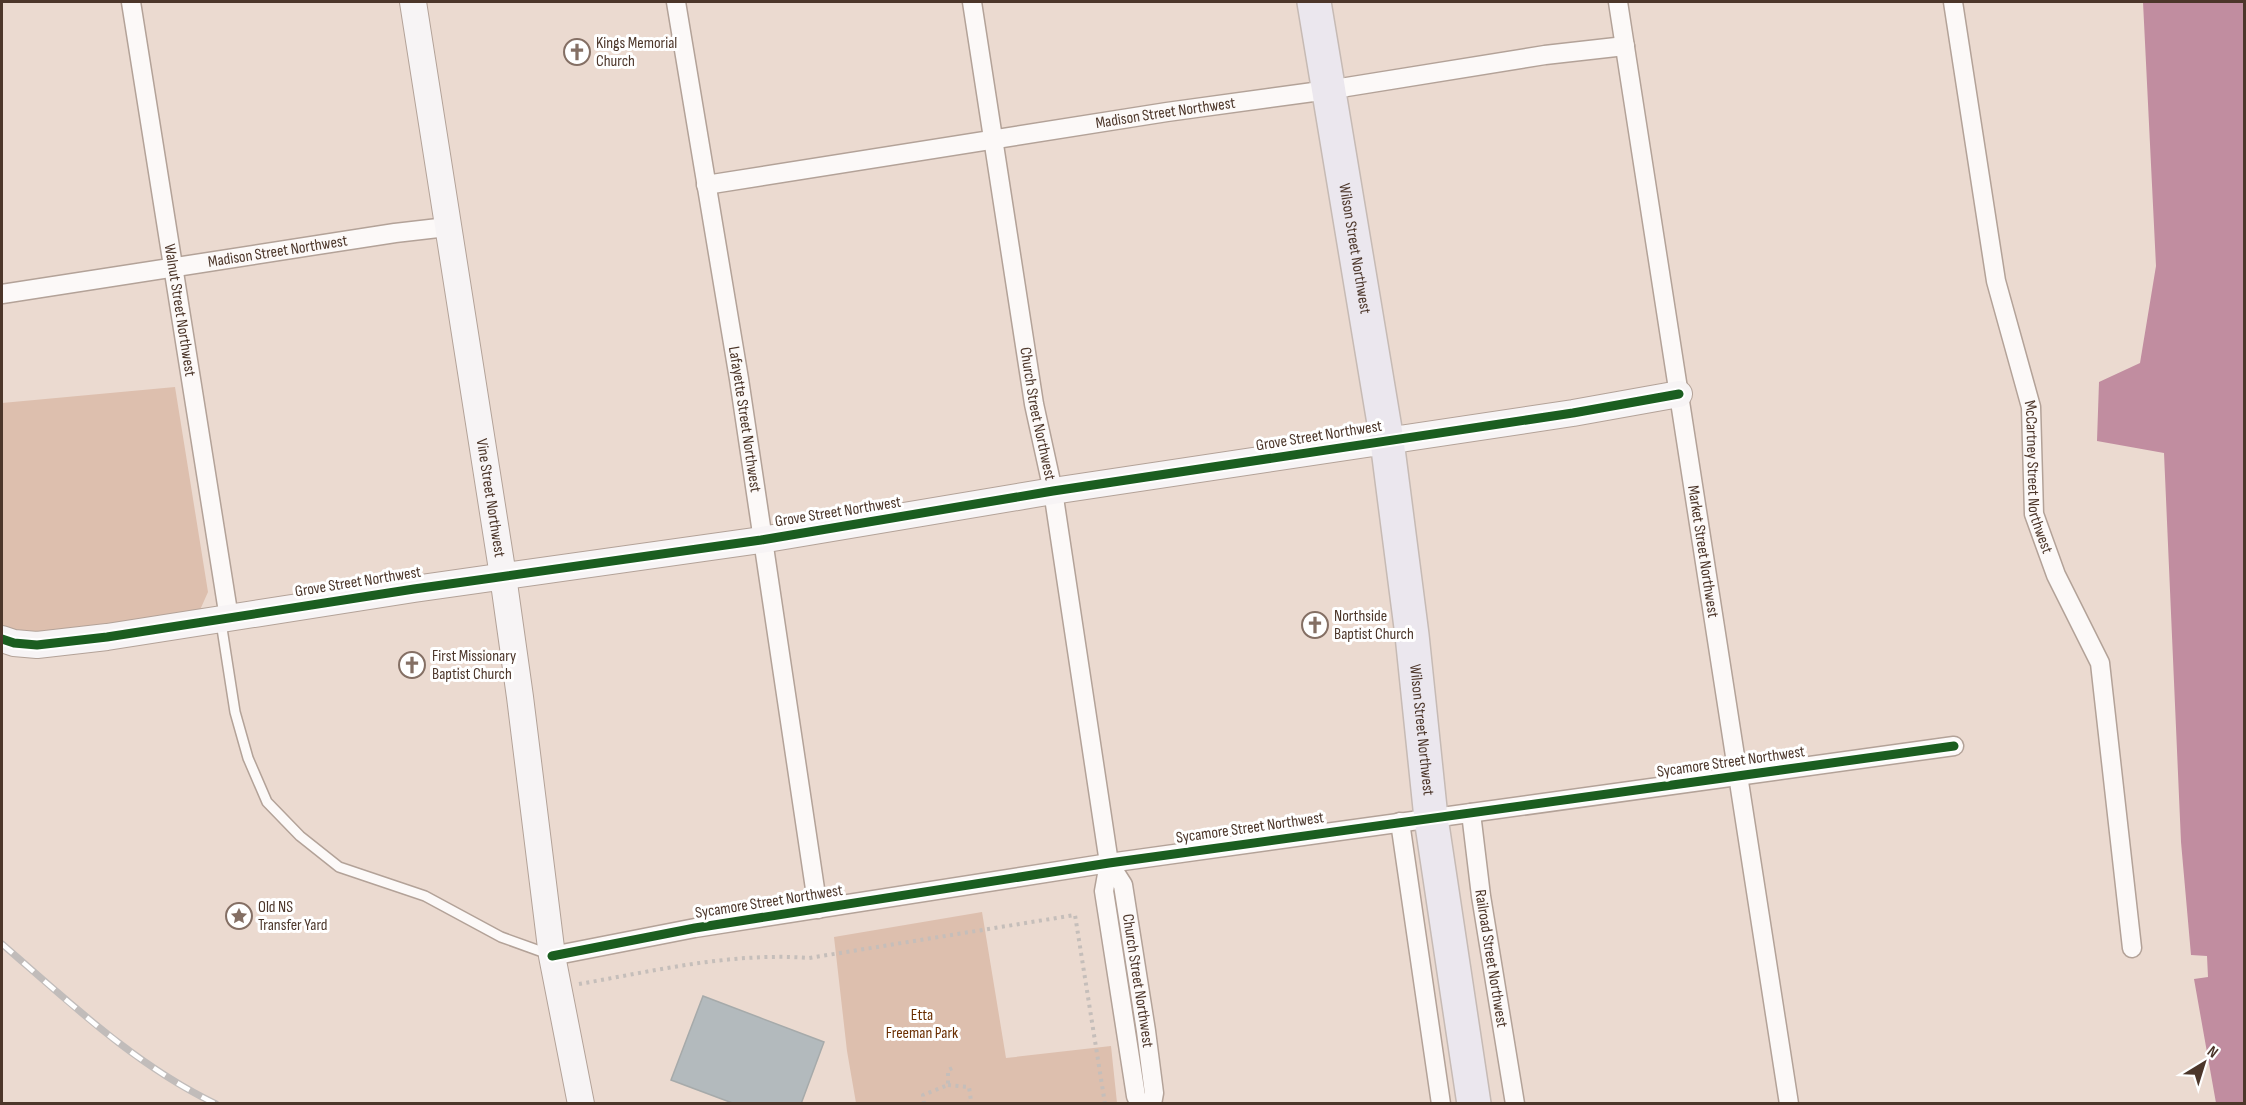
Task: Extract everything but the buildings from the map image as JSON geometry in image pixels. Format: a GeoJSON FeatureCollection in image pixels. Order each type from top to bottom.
{"type":"FeatureCollection","features":[{"type":"Feature","properties":{"kind":"highway","name":"Wilson Street Northwest"},"geometry":{"type":"LineString","coordinates":[[1314,2],[1387,441],[1412,635],[1415,820],[1474,1104]]}},
{"type":"Feature","properties":{"kind":"street","name":"Walnut Street Northwest"},"geometry":{"type":"LineString","coordinates":[[131,2],[174,267],[225,619]]}},
{"type":"Feature","properties":{"kind":"street","name":"Vine Street Northwest"},"geometry":{"type":"LineString","coordinates":[[412,2],[503,576],[552,956],[581,1104]]}},
{"type":"Feature","properties":{"kind":"street","name":"Lafayette Street Northwest"},"geometry":{"type":"LineString","coordinates":[[676,2],[739,379],[761,540],[818,909]]}},
{"type":"Feature","properties":{"kind":"street","name":"Church Street Northwest"},"geometry":{"type":"LineString","coordinates":[[972,2],[1034,404],[1053,491],[1109,863],[1104,891],[1136,1096],[1140,1104]]}},
{"type":"Feature","properties":{"kind":"street","name":"Market Street Northwest"},"geometry":{"type":"LineString","coordinates":[[1618,2],[1789,1104]]}},
{"type":"Feature","properties":{"kind":"street","name":"McCartney Street Northwest"},"geometry":{"type":"LineString","coordinates":[[1953,2],[1996,281],[2031,407],[2034,514],[2056,575],[2100,663],[2132,948]]}},
{"type":"Feature","properties":{"kind":"street","name":"Madison Street Northwest"},"geometry":{"type":"LineString","coordinates":[[706,185],[1545,55],[1625,46]]}},
{"type":"Feature","properties":{"kind":"street","name":"Madison Street Northwest"},"geometry":{"type":"LineString","coordinates":[[2,294],[447,227]]}},
{"type":"Feature","properties":{"kind":"street","name":"Grove Street Northwest"},"geometry":{"type":"LineString","coordinates":[[2,639],[14,643],[37,645],[107,637],[503,576],[761,540],[1053,491],[1679,394]]}},
{"type":"Feature","properties":{"kind":"street","name":"Sycamore Street Northwest"},"geometry":{"type":"LineString","coordinates":[[552,956],[695,928],[1109,863],[1954,746]]}},
{"type":"Feature","properties":{"kind":"street","name":"Railroad Street Northwest"},"geometry":{"type":"LineString","coordinates":[[1471,813],[1481,896],[1515,1104]]}},
{"type":"Feature","properties":{"kind":"street"},"geometry":{"type":"LineString","coordinates":[[1415,820],[1441,1104]]}},
{"type":"Feature","properties":{"kind":"street","name":"Church Street Northwest"},"geometry":{"type":"LineString","coordinates":[[1109,863],[1123,885],[1146,1031],[1154,1093],[1152,1104]]}},
{"type":"Feature","properties":{"kind":"lane"},"geometry":{"type":"LineString","coordinates":[[225,619],[225,658],[235,712],[248,758],[267,802],[300,836],[339,867],[425,896],[501,937],[552,956]]}},
{"type":"Feature","properties":{"kind":"path"},"geometry":{"type":"LineString","coordinates":[[558,987],[740,959],[785,956],[809,958],[1075,915],[1105,1104]]}},
{"type":"Feature","properties":{"kind":"path"},"geometry":{"type":"LineString","coordinates":[[948,1085],[948,1070],[955,1067]]}},
{"type":"Feature","properties":{"kind":"path"},"geometry":{"type":"LineString","coordinates":[[924,1104],[923,1095],[948,1085],[969,1087],[971,1101],[968,1104]]}},
{"type":"Feature","properties":{"kind":"green space"},"geometry":{"type":"Polygon","coordinates":[[[175,387],[208,592],[200,610],[41,632],[2,628],[2,403],[175,387]]]}},
{"type":"Feature","properties":{"kind":"green space","name":"Etta Freeman Park"},"geometry":{"type":"Polygon","coordinates":[[[982,912],[1006,1058],[1111,1046],[1117,1103],[856,1103],[847,1051],[834,937],[982,912]]]}},
{"type":"Feature","properties":{"kind":"shaded area"},"geometry":{"type":"Polygon","coordinates":[[[2143,2],[2244,2],[2244,1103],[2216,1103],[2194,979],[2208,977],[2207,956],[2191,955],[2181,842],[2164,453],[2097,441],[2099,382],[2140,363],[2156,266],[2143,2]]]}},
{"type":"Feature","properties":{"kind":"railway"},"geometry":{"type":"LineString","coordinates":[[2,944],[130,1052],[186,1088],[216,1104]]}},
{"type":"Feature","properties":{"kind":"cycle path"},"geometry":{"type":"LineString","coordinates":[[2,639],[14,643],[37,645],[107,637],[414,589],[761,540],[1053,491],[1573,413],[1679,394]]}},
{"type":"Feature","properties":{"kind":"cycle path"},"geometry":{"type":"LineString","coordinates":[[552,956],[695,928],[1109,863],[1954,746]]}},
{"type":"Feature","properties":{"kind":"place","name":"Kings Memorial Church"},"geometry":{"type":"Point","coordinates":[577,52]}},
{"type":"Feature","properties":{"kind":"place","name":"Northside Baptist Church"},"geometry":{"type":"Point","coordinates":[1315,625]}},
{"type":"Feature","properties":{"kind":"place","name":"First Missionary Baptist Church"},"geometry":{"type":"Point","coordinates":[412,665]}},
{"type":"Feature","properties":{"kind":"place","name":"Old NS Transfer Yard"},"geometry":{"type":"Point","coordinates":[239,916]}}]}
